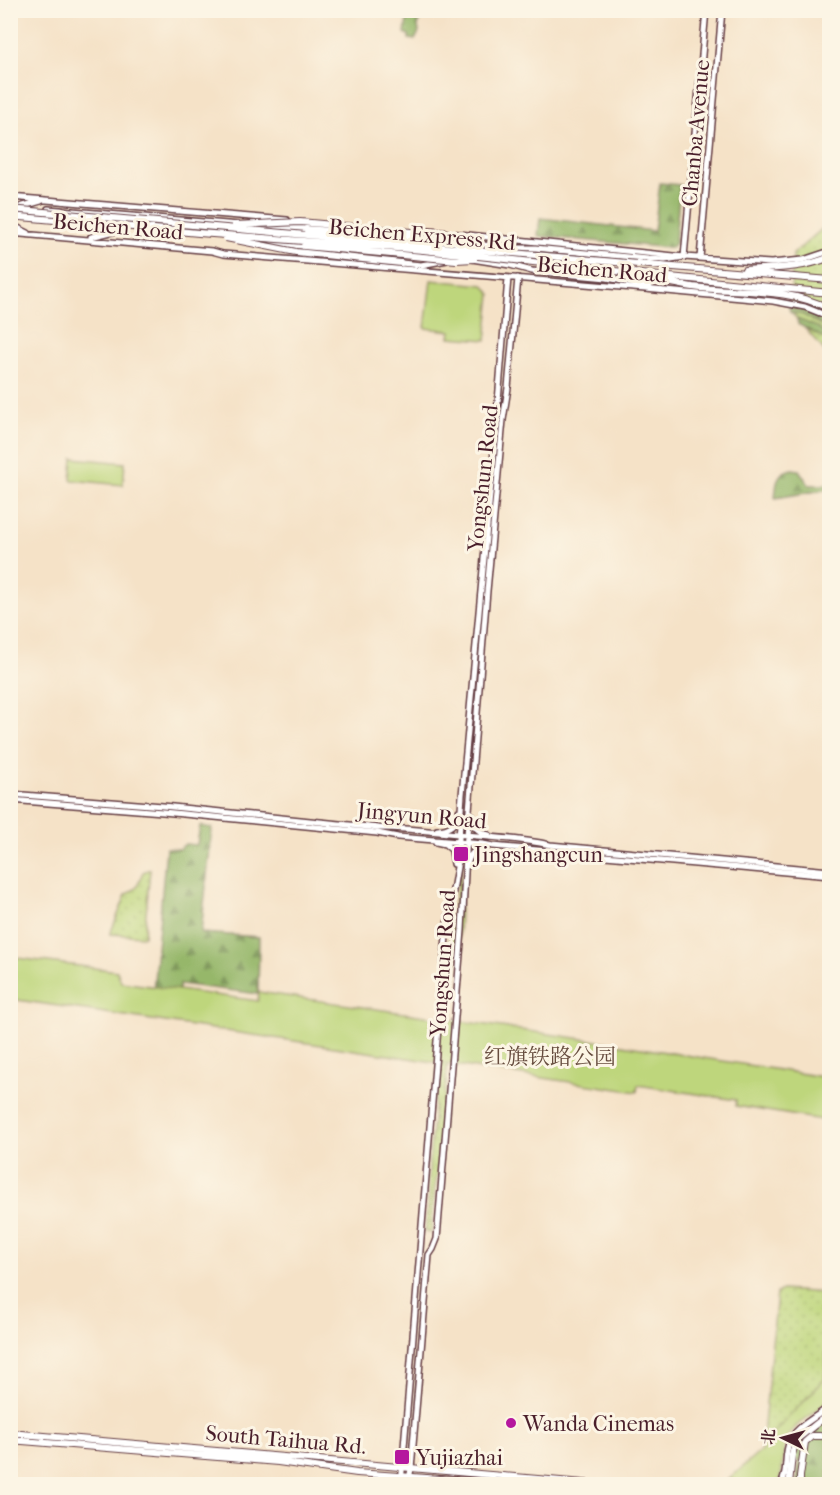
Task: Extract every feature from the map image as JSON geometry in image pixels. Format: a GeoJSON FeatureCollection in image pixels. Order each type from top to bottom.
{"type":"FeatureCollection","features":[{"type":"Feature","properties":{"kind":"main road","name":"Chanba Avenue"},"geometry":{"type":"LineString","coordinates":[[684,257],[706,10]]}},
{"type":"Feature","properties":{"kind":"main road","name":"Chanba Avenue"},"geometry":{"type":"LineString","coordinates":[[700,258],[722,10]]}},
{"type":"Feature","properties":{"kind":"main road","name":"Beichen Road"},"geometry":{"type":"LineString","coordinates":[[10,197],[445,232],[684,257],[771,263],[803,260],[830,251]]}},
{"type":"Feature","properties":{"kind":"main road"},"geometry":{"type":"LineString","coordinates":[[20,207],[45,200]]}},
{"type":"Feature","properties":{"kind":"main road"},"geometry":{"type":"LineString","coordinates":[[91,204],[112,214]]}},
{"type":"Feature","properties":{"kind":"main road"},"geometry":{"type":"LineString","coordinates":[[10,207],[462,242],[648,259],[665,260],[684,257]]}},
{"type":"Feature","properties":{"kind":"main road","name":"Beichen Express Rd"},"geometry":{"type":"LineString","coordinates":[[10,207],[244,230],[718,271],[762,272]]}},
{"type":"Feature","properties":{"kind":"main road"},"geometry":{"type":"LineString","coordinates":[[10,217],[461,258],[499,263],[532,271],[607,278],[682,292]]}},
{"type":"Feature","properties":{"kind":"main road","name":"Beichen Express Rd"},"geometry":{"type":"LineString","coordinates":[[10,217],[423,250],[610,270],[660,278],[830,293]]}},
{"type":"Feature","properties":{"kind":"main road"},"geometry":{"type":"LineString","coordinates":[[200,225],[300,222],[422,233],[462,242]]}},
{"type":"Feature","properties":{"kind":"main road"},"geometry":{"type":"LineString","coordinates":[[10,224],[30,235]]}},
{"type":"Feature","properties":{"kind":"main road"},"geometry":{"type":"LineString","coordinates":[[254,226],[279,226],[452,241],[499,251]]}},
{"type":"Feature","properties":{"kind":"main road"},"geometry":{"type":"LineString","coordinates":[[86,239],[123,229]]}},
{"type":"Feature","properties":{"kind":"main road","name":"Beichen Road"},"geometry":{"type":"LineString","coordinates":[[10,233],[212,250],[223,254],[682,292],[786,303],[805,307],[830,317]]}},
{"type":"Feature","properties":{"kind":"main road"},"geometry":{"type":"LineString","coordinates":[[199,233],[296,252],[401,263],[422,265],[461,258]]}},
{"type":"Feature","properties":{"kind":"main road"},"geometry":{"type":"LineString","coordinates":[[252,239],[456,260],[504,259]]}},
{"type":"Feature","properties":{"kind":"main road"},"geometry":{"type":"LineString","coordinates":[[762,272],[801,266],[830,257]]}},
{"type":"Feature","properties":{"kind":"main road"},"geometry":{"type":"LineString","coordinates":[[762,272],[830,280]]}},
{"type":"Feature","properties":{"kind":"main road"},"geometry":{"type":"LineString","coordinates":[[792,277],[830,275]]}},
{"type":"Feature","properties":{"kind":"main road","name":"Yongshun Road"},"geometry":{"type":"LineString","coordinates":[[405,1476],[411,1468],[429,1255],[436,1239],[462,930],[464,894],[462,795],[508,278]]}},
{"type":"Feature","properties":{"kind":"main road","name":"Yongshun Road"},"geometry":{"type":"LineString","coordinates":[[405,1476],[402,1467],[447,925],[471,794],[487,591],[518,278]]}},
{"type":"Feature","properties":{"kind":"main road"},"geometry":{"type":"LineString","coordinates":[[660,278],[693,287],[790,296],[830,307]]}},
{"type":"Feature","properties":{"kind":"main road"},"geometry":{"type":"LineString","coordinates":[[765,286],[811,297],[830,307]]}},
{"type":"Feature","properties":{"kind":"main road","name":"Jingyun Road"},"geometry":{"type":"LineString","coordinates":[[10,794],[163,806],[379,828],[401,828],[463,838],[493,846],[830,876]]}},
{"type":"Feature","properties":{"kind":"main road"},"geometry":{"type":"LineString","coordinates":[[471,794],[471,819],[475,829],[486,835],[502,838]]}},
{"type":"Feature","properties":{"kind":"main road"},"geometry":{"type":"LineString","coordinates":[[424,831],[446,829],[454,824],[462,795]]}},
{"type":"Feature","properties":{"kind":"main road","name":"Jingyun Road"},"geometry":{"type":"LineString","coordinates":[[10,800],[219,817],[420,839],[525,839],[550,844],[830,871]]}},
{"type":"Feature","properties":{"kind":"main road"},"geometry":{"type":"LineString","coordinates":[[420,839],[444,844],[452,850],[454,885]]}},
{"type":"Feature","properties":{"kind":"main road"},"geometry":{"type":"LineString","coordinates":[[464,894],[470,856],[479,848],[493,846]]}},
{"type":"Feature","properties":{"kind":"main road"},"geometry":{"type":"LineString","coordinates":[[781,1485],[788,1445],[796,1432],[830,1405]]}},
{"type":"Feature","properties":{"kind":"main road"},"geometry":{"type":"LineString","coordinates":[[789,1485],[796,1440],[830,1413]]}},
{"type":"Feature","properties":{"kind":"main road","name":"South Taihua Rd."},"geometry":{"type":"LineString","coordinates":[[10,1433],[595,1485]]}},
{"type":"Feature","properties":{"kind":"main road"},"geometry":{"type":"LineString","coordinates":[[800,1485],[805,1442],[812,1436],[824,1436],[830,1439]]}},
{"type":"Feature","properties":{"kind":"main road","name":"South Taihua Rd."},"geometry":{"type":"LineString","coordinates":[[10,1440],[278,1462],[357,1473],[509,1485]]}},
{"type":"Feature","properties":{"kind":"main road"},"geometry":{"type":"LineString","coordinates":[[401,1485],[405,1476]]}},
{"type":"Feature","properties":{"kind":"main road"},"geometry":{"type":"LineString","coordinates":[[405,1476],[408,1485]]}},
{"type":"Feature","properties":{"kind":"main road"},"geometry":{"type":"LineString","coordinates":[[722,1485],[733,1485]]}},
{"type":"Feature","properties":{"kind":"green space"},"geometry":{"type":"Polygon","coordinates":[[[408,13],[420,14],[419,32],[415,40],[409,39],[409,35],[405,33],[408,13]]]}},
{"type":"Feature","properties":{"kind":"green space"},"geometry":{"type":"Polygon","coordinates":[[[660,183],[680,185],[675,243],[671,248],[538,236],[540,218],[654,231],[660,183]]]}},
{"type":"Feature","properties":{"kind":"green space"},"geometry":{"type":"Polygon","coordinates":[[[829,223],[829,356],[790,311],[793,254],[829,223]]]}},
{"type":"Feature","properties":{"kind":"green space"},"geometry":{"type":"Polygon","coordinates":[[[431,280],[484,285],[491,294],[486,340],[450,337],[451,331],[425,328],[431,280]]]}},
{"type":"Feature","properties":{"kind":"green space"},"geometry":{"type":"Polygon","coordinates":[[[789,307],[829,322],[829,328],[803,315],[790,312],[789,307]]]}},
{"type":"Feature","properties":{"kind":"green space"},"geometry":{"type":"Polygon","coordinates":[[[797,319],[829,335],[829,341],[798,324],[797,319]]]}},
{"type":"Feature","properties":{"kind":"green space"},"geometry":{"type":"Polygon","coordinates":[[[73,458],[125,463],[123,485],[71,480],[73,458]]]}},
{"type":"Feature","properties":{"kind":"green space"},"geometry":{"type":"Polygon","coordinates":[[[792,469],[799,470],[809,485],[829,483],[829,489],[775,498],[780,476],[792,469]]]}},
{"type":"Feature","properties":{"kind":"green space"},"geometry":{"type":"Polygon","coordinates":[[[200,826],[212,828],[201,933],[259,937],[258,994],[180,984],[177,996],[153,992],[166,848],[180,849],[185,844],[197,845],[200,826]]]}},
{"type":"Feature","properties":{"kind":"green space"},"geometry":{"type":"Polygon","coordinates":[[[461,866],[459,935],[431,1233],[425,1232],[429,1195],[429,1162],[450,934],[461,866]]]}},
{"type":"Feature","properties":{"kind":"green space"},"geometry":{"type":"Polygon","coordinates":[[[150,869],[144,936],[110,934],[126,895],[137,887],[143,872],[150,869]]]}},
{"type":"Feature","properties":{"kind":"green space","name":"红旗铁路公园"},"geometry":{"type":"Polygon","coordinates":[[[10,957],[117,971],[121,982],[258,1001],[259,992],[597,1041],[829,1078],[829,1121],[736,1106],[736,1100],[638,1085],[637,1092],[11,999],[10,957]]]}},
{"type":"Feature","properties":{"kind":"green space"},"geometry":{"type":"Polygon","coordinates":[[[782,1290],[826,1293],[829,1298],[830,1321],[825,1379],[762,1445],[777,1293],[782,1290]]]}},
{"type":"Feature","properties":{"kind":"green space"},"geometry":{"type":"Polygon","coordinates":[[[829,1321],[829,1398],[788,1437],[778,1483],[728,1480],[762,1450],[762,1445],[825,1379],[829,1321]]]}},
{"type":"Feature","properties":{"kind":"green space"},"geometry":{"type":"Polygon","coordinates":[[[829,1415],[829,1484],[797,1484],[799,1461],[794,1461],[795,1447],[829,1415]]]}},
{"type":"Feature","properties":{"kind":"place","name":"Jingshangcun"},"geometry":{"type":"Point","coordinates":[461,854]}},
{"type":"Feature","properties":{"kind":"place","name":"Wanda Cinemas"},"geometry":{"type":"Point","coordinates":[511,1423]}},
{"type":"Feature","properties":{"kind":"place","name":"Yujiazhai"},"geometry":{"type":"Point","coordinates":[402,1457]}}]}
